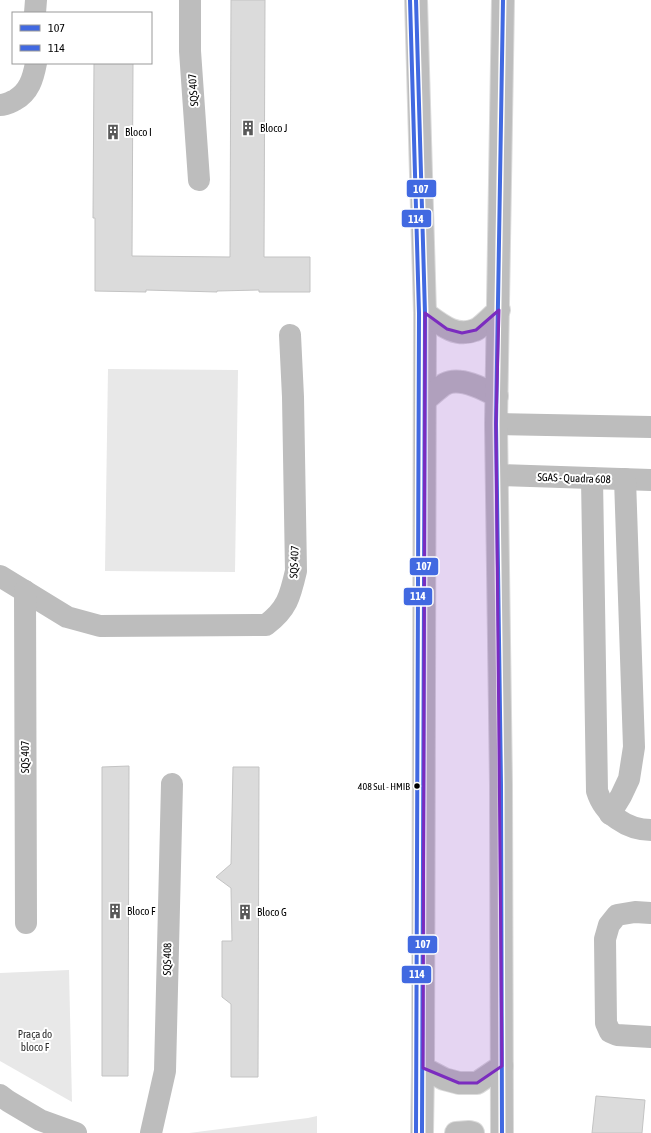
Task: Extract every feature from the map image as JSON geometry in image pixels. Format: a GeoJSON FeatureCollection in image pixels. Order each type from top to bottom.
{"type":"FeatureCollection","features":[{"type":"Feature","properties":{"kind":"main road"},"geometry":{"type":"LineString","coordinates":[[35,12],[36,0]]}},
{"type":"Feature","properties":{"kind":"main road","name":"SQS 407"},"geometry":{"type":"LineString","coordinates":[[190,0],[190,52],[199,180]]}},
{"type":"Feature","properties":{"kind":"main road"},"geometry":{"type":"LineString","coordinates":[[416,0],[425,313],[422,1133]]}},
{"type":"Feature","properties":{"kind":"main road"},"geometry":{"type":"LineString","coordinates":[[502,1133],[498,475],[496,424],[503,0]]}},
{"type":"Feature","properties":{"kind":"main road"},"geometry":{"type":"LineString","coordinates":[[0,105],[6,105],[22,96],[30,85],[36,64]]}},
{"type":"Feature","properties":{"kind":"main road"},"geometry":{"type":"LineString","coordinates":[[425,313],[447,329],[462,333],[476,330],[499,310]]}},
{"type":"Feature","properties":{"kind":"main road","name":"SQS 407"},"geometry":{"type":"LineString","coordinates":[[0,576],[67,617],[100,626],[266,625],[277,617],[286,605],[296,571],[293,397],[290,335]]}},
{"type":"Feature","properties":{"kind":"main road"},"geometry":{"type":"LineString","coordinates":[[425,400],[446,383],[460,382],[476,385],[497,396]]}},
{"type":"Feature","properties":{"kind":"main road"},"geometry":{"type":"LineString","coordinates":[[496,424],[651,427]]}},
{"type":"Feature","properties":{"kind":"main road","name":"SGAS - Quadra 608"},"geometry":{"type":"LineString","coordinates":[[498,475],[651,480]]}},
{"type":"Feature","properties":{"kind":"main road"},"geometry":{"type":"LineString","coordinates":[[592,478],[597,791],[599,799],[610,814],[632,827],[651,830]]}},
{"type":"Feature","properties":{"kind":"main road"},"geometry":{"type":"LineString","coordinates":[[610,814],[629,779],[634,747],[625,479]]}},
{"type":"Feature","properties":{"kind":"main road","name":"SQS 407"},"geometry":{"type":"LineString","coordinates":[[25,591],[26,923]]}},
{"type":"Feature","properties":{"kind":"main road","name":"SQS 408"},"geometry":{"type":"LineString","coordinates":[[151,1133],[164,1071],[172,784]]}},
{"type":"Feature","properties":{"kind":"main road"},"geometry":{"type":"LineString","coordinates":[[651,913],[635,912],[617,915],[609,925],[605,939],[605,986],[606,1023],[610,1032],[617,1035],[651,1037]]}},
{"type":"Feature","properties":{"kind":"main road"},"geometry":{"type":"LineString","coordinates":[[423,1068],[444,1079],[459,1083],[477,1083],[502,1066]]}},
{"type":"Feature","properties":{"kind":"main road"},"geometry":{"type":"LineString","coordinates":[[0,1095],[40,1120],[76,1133]]}},
{"type":"Feature","properties":{"kind":"main road"},"geometry":{"type":"LineString","coordinates":[[456,1133],[473,1133]]}},
{"type":"Feature","properties":{"kind":"highlighted area"},"geometry":{"type":"Polygon","coordinates":[[[499,310],[496,424],[502,1066],[477,1083],[459,1083],[423,1068],[425,313],[447,329],[462,333],[476,330],[499,310]]]}},
{"type":"Feature","properties":{"kind":"green space"},"geometry":{"type":"Polygon","coordinates":[[[108,369],[238,370],[235,572],[105,571],[108,369]]]}},
{"type":"Feature","properties":{"kind":"green space","name":"Praça do bloco F"},"geometry":{"type":"Polygon","coordinates":[[[69,970],[72,1102],[0,1061],[0,973],[69,970]]]}},
{"type":"Feature","properties":{"kind":"green space"},"geometry":{"type":"Polygon","coordinates":[[[317,1116],[317,1133],[189,1133],[308,1118],[317,1116]]]}},
{"type":"Feature","properties":{"kind":"building"},"geometry":{"type":"Polygon","coordinates":[[[231,0],[265,0],[264,257],[310,257],[310,292],[259,292],[259,290],[217,292],[146,290],[146,292],[95,291],[95,218],[93,218],[94,64],[133,64],[132,256],[230,257],[231,0]]]}},
{"type":"Feature","properties":{"kind":"building","name":"Bloco F"},"geometry":{"type":"Polygon","coordinates":[[[129,766],[128,1076],[102,1076],[102,767],[129,766]]]}},
{"type":"Feature","properties":{"kind":"building","name":"Bloco G"},"geometry":{"type":"Polygon","coordinates":[[[233,767],[259,767],[258,1077],[231,1077],[231,1004],[222,997],[222,941],[232,941],[231,888],[216,877],[231,864],[233,767]]]}},
{"type":"Feature","properties":{"kind":"building"},"geometry":{"type":"Polygon","coordinates":[[[596,1096],[645,1100],[642,1133],[592,1133],[596,1096]]]}},
{"type":"Feature","properties":{"kind":"transit line","name":"114"},"geometry":{"type":"LineString","coordinates":[[410,0],[419,313],[416,1133]]}},
{"type":"Feature","properties":{"kind":"transit line","name":"107"},"geometry":{"type":"LineString","coordinates":[[416,0],[425,313],[422,1133]]}},
{"type":"Feature","properties":{"kind":"transit line","name":"107"},"geometry":{"type":"LineString","coordinates":[[502,1133],[501,785],[496,424],[503,0]]}},
{"type":"Feature","properties":{"kind":"place","name":"Bloco J"},"geometry":{"type":"Point","coordinates":[248,128]}},
{"type":"Feature","properties":{"kind":"place","name":"Bloco I"},"geometry":{"type":"Point","coordinates":[113,132]}},
{"type":"Feature","properties":{"kind":"place","name":"408 Sul - HMIB"},"geometry":{"type":"Point","coordinates":[417,786]}},
{"type":"Feature","properties":{"kind":"place","name":"Bloco F"},"geometry":{"type":"Point","coordinates":[115,911]}},
{"type":"Feature","properties":{"kind":"place","name":"Bloco G"},"geometry":{"type":"Point","coordinates":[245,912]}}]}
